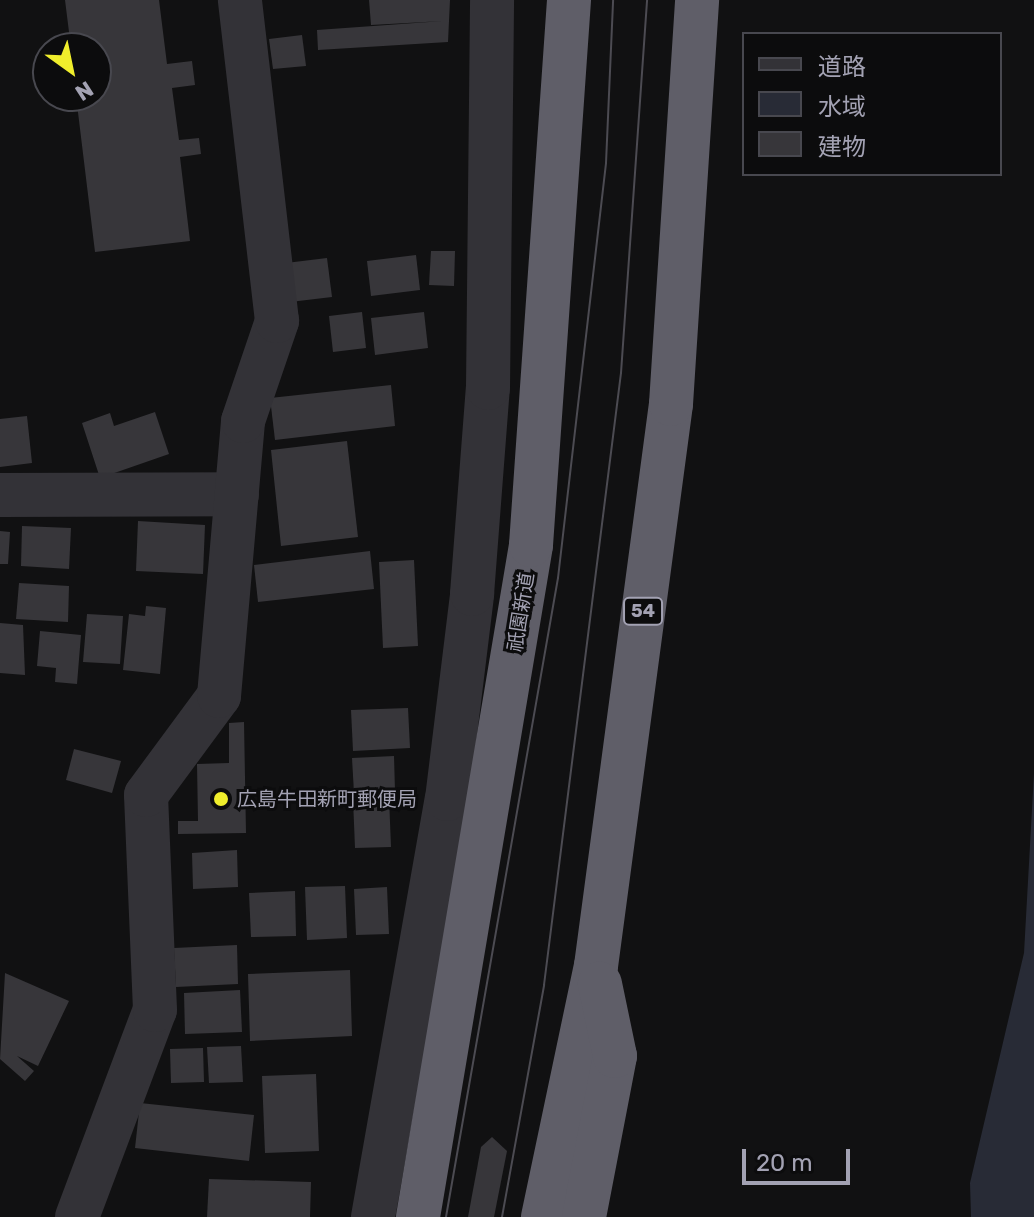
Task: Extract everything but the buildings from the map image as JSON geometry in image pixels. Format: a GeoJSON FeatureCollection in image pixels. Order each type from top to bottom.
{"type":"FeatureCollection","features":[{"type":"Feature","properties":{"kind":"highway","name":"54"},"geometry":{"type":"LineString","coordinates":[[543,1217],[596,966],[671,404],[697,0]]}},
{"type":"Feature","properties":{"kind":"highway","name":"祇園新道"},"geometry":{"type":"LineString","coordinates":[[418,1217],[441,1096],[531,545],[562,5]]}},
{"type":"Feature","properties":{"kind":"highway","name":"54"},"geometry":{"type":"LineString","coordinates":[[584,1217],[615,1056],[596,966]]}},
{"type":"Feature","properties":{"kind":"street"},"geometry":{"type":"LineString","coordinates":[[77,1217],[155,1010],[146,795],[219,696],[243,421],[277,321],[240,0]]}},
{"type":"Feature","properties":{"kind":"street"},"geometry":{"type":"LineString","coordinates":[[373,1217],[447,799],[479,517],[488,388],[492,0]]}},
{"type":"Feature","properties":{"kind":"street"},"geometry":{"type":"LineString","coordinates":[[0,495],[237,494]]}},
{"type":"Feature","properties":{"kind":"street"},"geometry":{"type":"LineString","coordinates":[[479,517],[531,545]]}},
{"type":"Feature","properties":{"kind":"street"},"geometry":{"type":"LineString","coordinates":[[401,1062],[441,1096]]}},
{"type":"Feature","properties":{"kind":"water"},"geometry":{"type":"Polygon","coordinates":[[[1034,773],[1034,1217],[971,1217],[970,1183],[1024,953],[1034,773]]]}},
{"type":"Feature","properties":{"kind":"tram line"},"geometry":{"type":"LineString","coordinates":[[446,1217],[558,578],[606,163],[613,0]]}},
{"type":"Feature","properties":{"kind":"tram line"},"geometry":{"type":"LineString","coordinates":[[502,1217],[544,985],[621,373],[647,0]]}},
{"type":"Feature","properties":{"kind":"place","name":"広島牛田新町郵便局"},"geometry":{"type":"Point","coordinates":[221,799]}}]}
